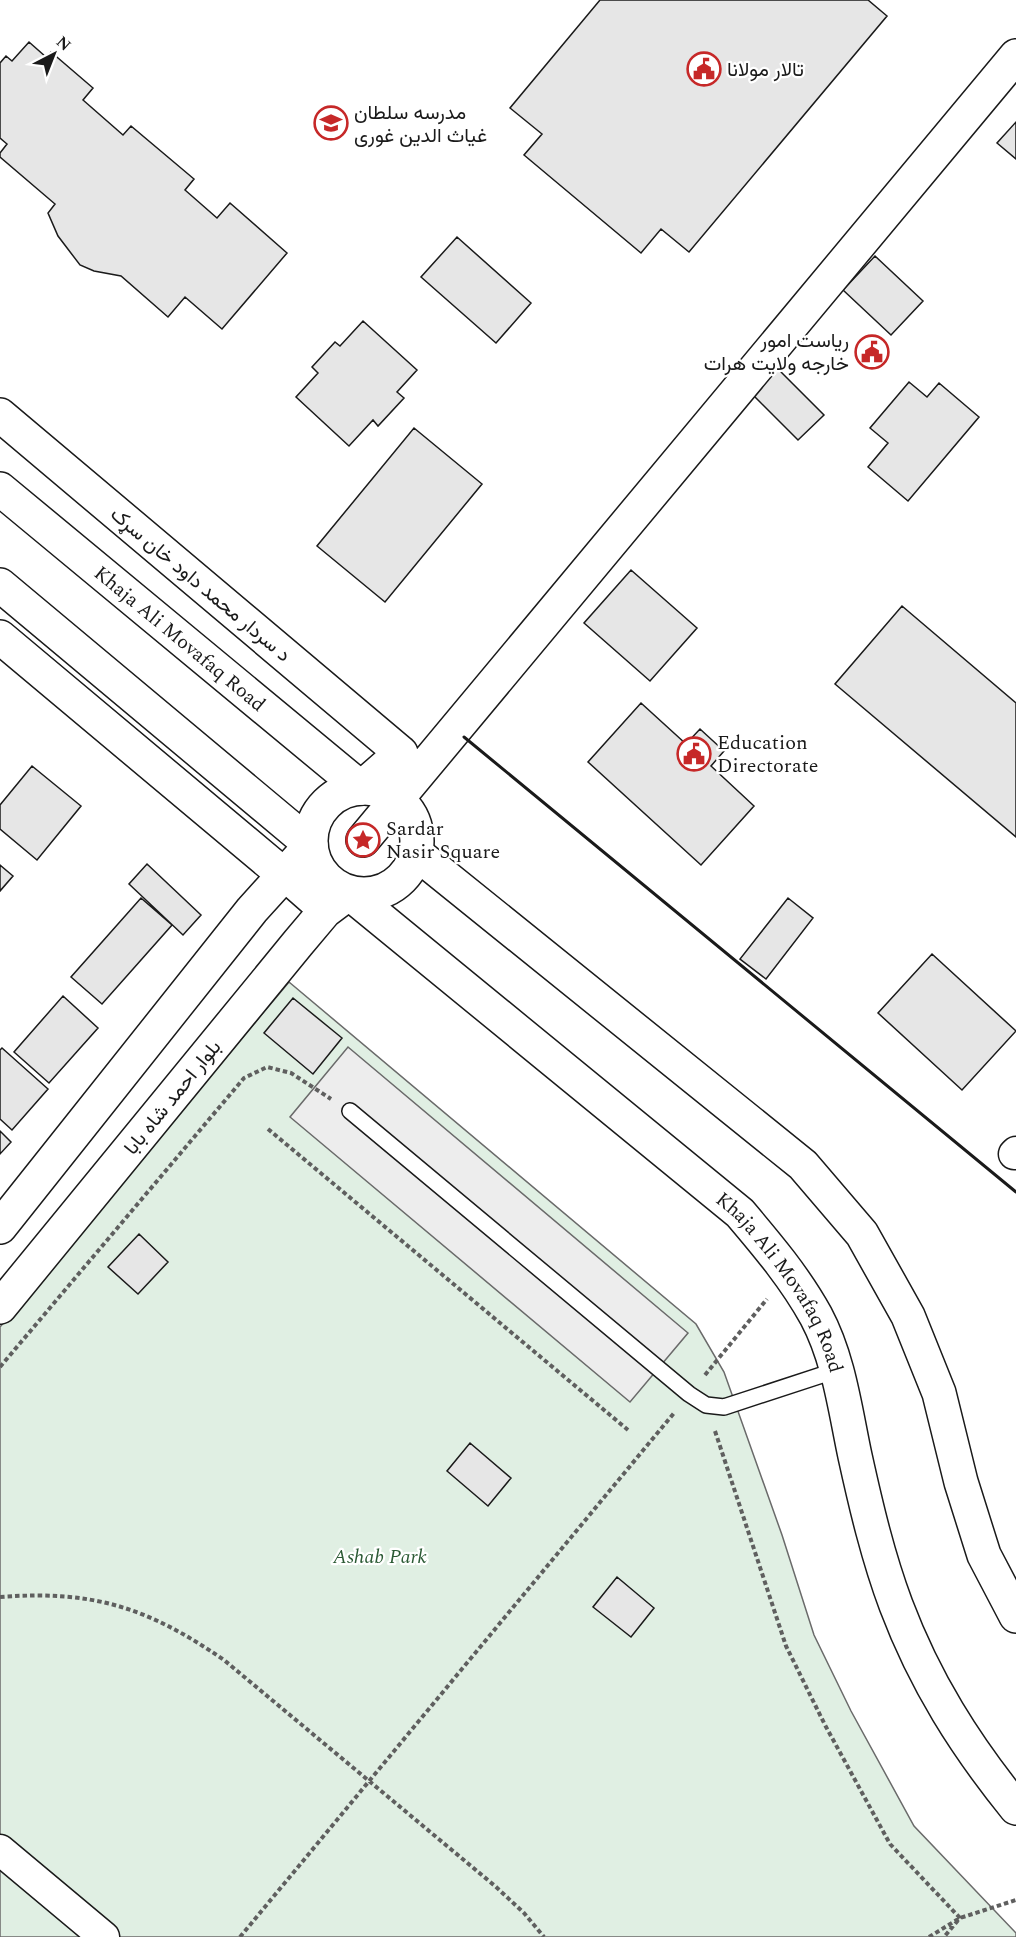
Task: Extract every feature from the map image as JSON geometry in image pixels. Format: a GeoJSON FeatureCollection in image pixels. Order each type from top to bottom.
{"type":"FeatureCollection","features":[{"type":"Feature","properties":{"kind":"main road"},"geometry":{"type":"LineString","coordinates":[[363,840],[1016,57]]}},
{"type":"Feature","properties":{"kind":"main road","name":"د سردار محمد داود خان سړک"},"geometry":{"type":"LineString","coordinates":[[0,415],[401,753]]}},
{"type":"Feature","properties":{"kind":"main road","name":"Khaja Ali Movafaq Road"},"geometry":{"type":"LineString","coordinates":[[0,489],[361,788]]}},
{"type":"Feature","properties":{"kind":"main road"},"geometry":{"type":"LineString","coordinates":[[0,585],[311,845]]}},
{"type":"Feature","properties":{"kind":"main road"},"geometry":{"type":"LineString","coordinates":[[0,637],[284,875]]}},
{"type":"Feature","properties":{"kind":"main road"},"geometry":{"type":"LineString","coordinates":[[363,840],[401,753]]}},
{"type":"Feature","properties":{"kind":"main road"},"geometry":{"type":"LineString","coordinates":[[361,788],[401,753]]}},
{"type":"Feature","properties":{"kind":"main road"},"geometry":{"type":"LineString","coordinates":[[0,1227],[252,910],[311,845],[316,818],[324,806],[341,794],[361,788],[380,790],[400,802],[410,815],[416,830],[416,853],[411,867],[392,888],[337,902]]}},
{"type":"Feature","properties":{"kind":"main road"},"geometry":{"type":"LineString","coordinates":[[363,840],[410,815]]}},
{"type":"Feature","properties":{"kind":"main road","name":"Khaja Ali Movafaq Road"},"geometry":{"type":"LineString","coordinates":[[311,845],[313,857],[328,880],[337,902],[740,1213],[789,1272],[817,1317],[837,1370],[867,1512],[896,1605],[935,1692],[982,1766],[1016,1808]]}},
{"type":"Feature","properties":{"kind":"main road"},"geometry":{"type":"LineString","coordinates":[[416,853],[803,1166],[862,1234],[908,1316],[939,1393],[961,1482],[984,1556],[1016,1616]]}},
{"type":"Feature","properties":{"kind":"main road","name":"بلوار احمد شاه بابا"},"geometry":{"type":"LineString","coordinates":[[0,1307],[337,902]]}},
{"type":"Feature","properties":{"kind":"street"},"geometry":{"type":"LineString","coordinates":[[284,875],[337,902]]}},
{"type":"Feature","properties":{"kind":"street"},"geometry":{"type":"LineString","coordinates":[[0,1850],[104,1937]]}},
{"type":"Feature","properties":{"kind":"lane"},"geometry":{"type":"LineString","coordinates":[[350,1111],[689,1395],[706,1405],[724,1407],[837,1370]]}},
{"type":"Feature","properties":{"kind":"path"},"geometry":{"type":"LineString","coordinates":[[0,1366],[244,1078],[267,1067],[291,1073],[350,1111]]}},
{"type":"Feature","properties":{"kind":"path"},"geometry":{"type":"LineString","coordinates":[[268,1129],[628,1430]]}},
{"type":"Feature","properties":{"kind":"path"},"geometry":{"type":"LineString","coordinates":[[240,1937],[789,1272]]}},
{"type":"Feature","properties":{"kind":"path"},"geometry":{"type":"LineString","coordinates":[[706,1405],[786,1646],[825,1725],[890,1844],[960,1918]]}},
{"type":"Feature","properties":{"kind":"path"},"geometry":{"type":"LineString","coordinates":[[0,1597],[40,1594],[79,1597],[118,1605],[155,1618],[191,1637],[224,1660],[495,1886],[524,1913],[544,1937]]}},
{"type":"Feature","properties":{"kind":"path"},"geometry":{"type":"LineString","coordinates":[[930,1937],[960,1918],[1016,1900]]}},
{"type":"Feature","properties":{"kind":"path"},"geometry":{"type":"LineString","coordinates":[[944,1937],[960,1918]]}},
{"type":"Feature","properties":{"kind":"green space","name":"Ashab Park"},"geometry":{"type":"Polygon","coordinates":[[[289,982],[696,1324],[724,1372],[782,1535],[814,1635],[851,1711],[914,1826],[1016,1933],[1016,1937],[0,1937],[0,1327],[289,982]]]}},
{"type":"Feature","properties":{"kind":"shaded area"},"geometry":{"type":"Polygon","coordinates":[[[348,1047],[688,1333],[630,1402],[290,1117],[348,1047]]]}},
{"type":"Feature","properties":{"kind":"building"},"geometry":{"type":"Polygon","coordinates":[[[600,0],[868,0],[887,16],[689,252],[661,229],[641,253],[524,155],[542,134],[510,108],[600,0]]]}},
{"type":"Feature","properties":{"kind":"building"},"geometry":{"type":"Polygon","coordinates":[[[29,42],[46,57],[51,52],[93,88],[83,100],[123,135],[131,126],[194,179],[185,190],[217,218],[230,203],[287,253],[222,329],[185,297],[168,317],[121,276],[94,271],[80,265],[58,236],[48,213],[55,204],[0,157],[0,153],[7,144],[0,138],[0,63],[6,56],[12,61],[29,42]]]}},
{"type":"Feature","properties":{"kind":"building"},"geometry":{"type":"Polygon","coordinates":[[[1016,122],[1016,159],[997,143],[1016,122]]]}},
{"type":"Feature","properties":{"kind":"building"},"geometry":{"type":"Polygon","coordinates":[[[457,237],[531,303],[496,343],[421,277],[457,237]]]}},
{"type":"Feature","properties":{"kind":"building"},"geometry":{"type":"Polygon","coordinates":[[[875,256],[923,301],[891,335],[843,290],[875,256]]]}},
{"type":"Feature","properties":{"kind":"building"},"geometry":{"type":"Polygon","coordinates":[[[363,321],[417,370],[397,392],[404,398],[378,426],[373,420],[349,446],[296,397],[318,373],[312,367],[335,342],[340,346],[363,321]]]}},
{"type":"Feature","properties":{"kind":"building"},"geometry":{"type":"Polygon","coordinates":[[[773,364],[824,415],[798,440],[748,390],[773,364]]]}},
{"type":"Feature","properties":{"kind":"building"},"geometry":{"type":"Polygon","coordinates":[[[909,382],[927,397],[939,383],[979,417],[908,501],[868,467],[888,443],[870,428],[909,382]]]}},
{"type":"Feature","properties":{"kind":"building"},"geometry":{"type":"Polygon","coordinates":[[[414,428],[482,484],[385,602],[317,546],[414,428]]]}},
{"type":"Feature","properties":{"kind":"building"},"geometry":{"type":"Polygon","coordinates":[[[631,570],[697,628],[650,681],[584,623],[631,570]]]}},
{"type":"Feature","properties":{"kind":"building"},"geometry":{"type":"Polygon","coordinates":[[[902,606],[1016,703],[1016,837],[835,684],[902,606]]]}},
{"type":"Feature","properties":{"kind":"building"},"geometry":{"type":"Polygon","coordinates":[[[641,703],[686,744],[700,729],[724,751],[711,766],[754,806],[701,865],[588,762],[641,703]]]}},
{"type":"Feature","properties":{"kind":"building"},"geometry":{"type":"Polygon","coordinates":[[[32,766],[81,806],[37,860],[0,829],[0,805],[32,766]]]}},
{"type":"Feature","properties":{"kind":"building"},"geometry":{"type":"Polygon","coordinates":[[[147,864],[201,915],[183,935],[129,884],[147,864]]]}},
{"type":"Feature","properties":{"kind":"building"},"geometry":{"type":"Polygon","coordinates":[[[0,865],[13,876],[0,891],[0,865]]]}},
{"type":"Feature","properties":{"kind":"building"},"geometry":{"type":"Polygon","coordinates":[[[141,898],[172,925],[102,1004],[71,977],[141,898]]]}},
{"type":"Feature","properties":{"kind":"building"},"geometry":{"type":"Polygon","coordinates":[[[788,898],[813,918],[766,979],[740,959],[788,898]]]}},
{"type":"Feature","properties":{"kind":"building"},"geometry":{"type":"Polygon","coordinates":[[[932,954],[1016,1031],[962,1090],[878,1013],[932,954]]]}},
{"type":"Feature","properties":{"kind":"building"},"geometry":{"type":"Polygon","coordinates":[[[63,996],[98,1028],[49,1083],[14,1052],[63,996]]]}},
{"type":"Feature","properties":{"kind":"building"},"geometry":{"type":"Polygon","coordinates":[[[293,998],[342,1038],[313,1074],[264,1033],[293,998]]]}},
{"type":"Feature","properties":{"kind":"building"},"geometry":{"type":"Polygon","coordinates":[[[2,1048],[48,1089],[12,1130],[0,1119],[0,1050],[2,1048]]]}},
{"type":"Feature","properties":{"kind":"building"},"geometry":{"type":"Polygon","coordinates":[[[0,1131],[11,1142],[0,1154],[0,1131]]]}},
{"type":"Feature","properties":{"kind":"building"},"geometry":{"type":"Polygon","coordinates":[[[139,1234],[168,1262],[138,1294],[108,1267],[139,1234]]]}},
{"type":"Feature","properties":{"kind":"building"},"geometry":{"type":"Polygon","coordinates":[[[470,1443],[511,1478],[488,1506],[447,1471],[470,1443]]]}},
{"type":"Feature","properties":{"kind":"building"},"geometry":{"type":"Polygon","coordinates":[[[617,1577],[654,1608],[631,1637],[593,1607],[617,1577]]]}},
{"type":"Feature","properties":{"kind":"wall"},"geometry":{"type":"LineString","coordinates":[[464,737],[1016,1192]]}},
{"type":"Feature","properties":{"kind":"place","name":"تالار مولانا"},"geometry":{"type":"Point","coordinates":[704,69]}},
{"type":"Feature","properties":{"kind":"place","name":"مدرسه سلطان غیاث الدین غوری"},"geometry":{"type":"Point","coordinates":[331,123]}},
{"type":"Feature","properties":{"kind":"place","name":"ریاست امور خارجه ولایت هرات"},"geometry":{"type":"Point","coordinates":[872,352]}},
{"type":"Feature","properties":{"kind":"place","name":"Education Directorate"},"geometry":{"type":"Point","coordinates":[694,754]}},
{"type":"Feature","properties":{"kind":"place","name":"Sardar Nasir Square"},"geometry":{"type":"Point","coordinates":[363,840]}}]}
